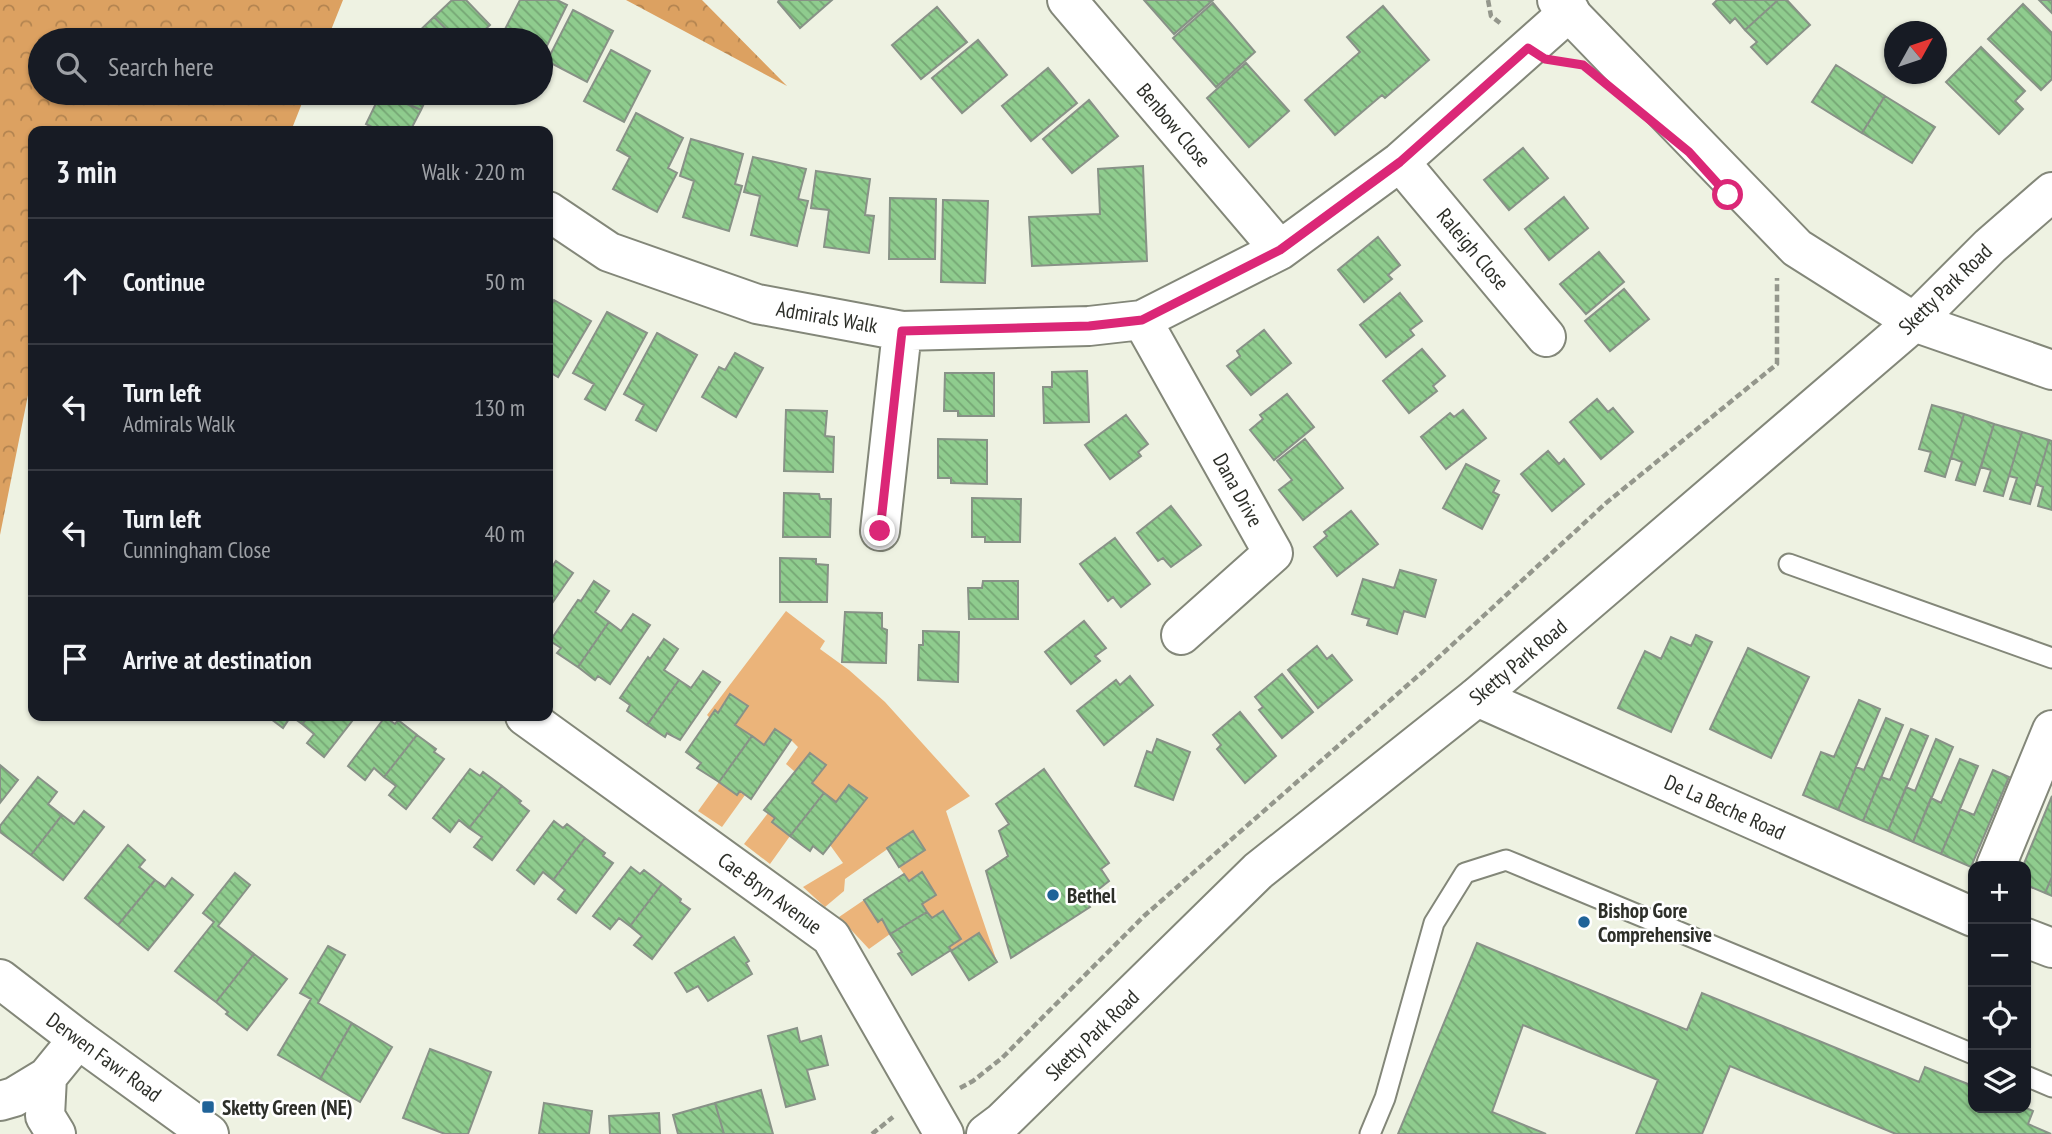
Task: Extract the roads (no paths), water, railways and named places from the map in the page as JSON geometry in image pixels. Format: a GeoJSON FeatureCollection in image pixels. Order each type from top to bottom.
{"type":"FeatureCollection","features":[{"type":"Feature","properties":{"kind":"street","name":"Benbow Close"},"geometry":{"type":"LineString","coordinates":[[1068,0],[1280,250]]}},
{"type":"Feature","properties":{"kind":"street","name":"Admirals Walk"},"geometry":{"type":"LineString","coordinates":[[553,214],[609,252],[757,304],[902,331],[1089,326],[1142,320],[1280,250],[1400,162],[1528,48],[1564,6]]}},
{"type":"Feature","properties":{"kind":"street"},"geometry":{"type":"LineString","coordinates":[[1564,6],[1797,248],[1913,322],[2052,370]]}},
{"type":"Feature","properties":{"kind":"street","name":"Raleigh Close"},"geometry":{"type":"LineString","coordinates":[[1400,162],[1546,337]]}},
{"type":"Feature","properties":{"kind":"street","name":"Sketty Park Road"},"geometry":{"type":"LineString","coordinates":[[1000,1130],[1258,871],[1477,698],[1913,322],[1990,246],[2052,192]]}},
{"type":"Feature","properties":{"kind":"street","name":"Dana Drive"},"geometry":{"type":"LineString","coordinates":[[1142,320],[1273,553],[1181,635]]}},
{"type":"Feature","properties":{"kind":"street"},"geometry":{"type":"LineString","coordinates":[[880,531],[902,331]]}},
{"type":"Feature","properties":{"kind":"street","name":"De La Beche Road"},"geometry":{"type":"LineString","coordinates":[[1477,698],[1968,915]]}},
{"type":"Feature","properties":{"kind":"street","name":"Cae-Bryn Avenue"},"geometry":{"type":"LineString","coordinates":[[531,721],[831,937],[944,1134]]}},
{"type":"Feature","properties":{"kind":"street"},"geometry":{"type":"LineString","coordinates":[[1998,861],[2052,730]]}},
{"type":"Feature","properties":{"kind":"street"},"geometry":{"type":"LineString","coordinates":[[2031,940],[2052,948]]}},
{"type":"Feature","properties":{"kind":"street","name":"Derwen Fawr Road"},"geometry":{"type":"LineString","coordinates":[[0,979],[209,1134]]}},
{"type":"Feature","properties":{"kind":"street"},"geometry":{"type":"LineString","coordinates":[[0,1101],[14,1097],[47,1077],[78,1039]]}},
{"type":"Feature","properties":{"kind":"street"},"geometry":{"type":"LineString","coordinates":[[47,1077],[45,1116],[56,1134]]}},
{"type":"Feature","properties":{"kind":"lane"},"geometry":{"type":"LineString","coordinates":[[1789,564],[2052,657]]}},
{"type":"Feature","properties":{"kind":"lane"},"geometry":{"type":"LineString","coordinates":[[1370,1134],[1385,1098],[1434,923],[1465,873],[1506,860],[1968,1052]]}},
{"type":"Feature","properties":{"kind":"lane"},"geometry":{"type":"LineString","coordinates":[[2031,1078],[2052,1087]]}},
{"type":"Feature","properties":{"kind":"place","name":"Bethel"},"geometry":{"type":"Point","coordinates":[1053,895]}},
{"type":"Feature","properties":{"kind":"place","name":"Bishop Gore Comprehensive"},"geometry":{"type":"Point","coordinates":[1584,922]}},
{"type":"Feature","properties":{"kind":"place","name":"Sketty Green (NE)"},"geometry":{"type":"Point","coordinates":[208,1107]}}]}
